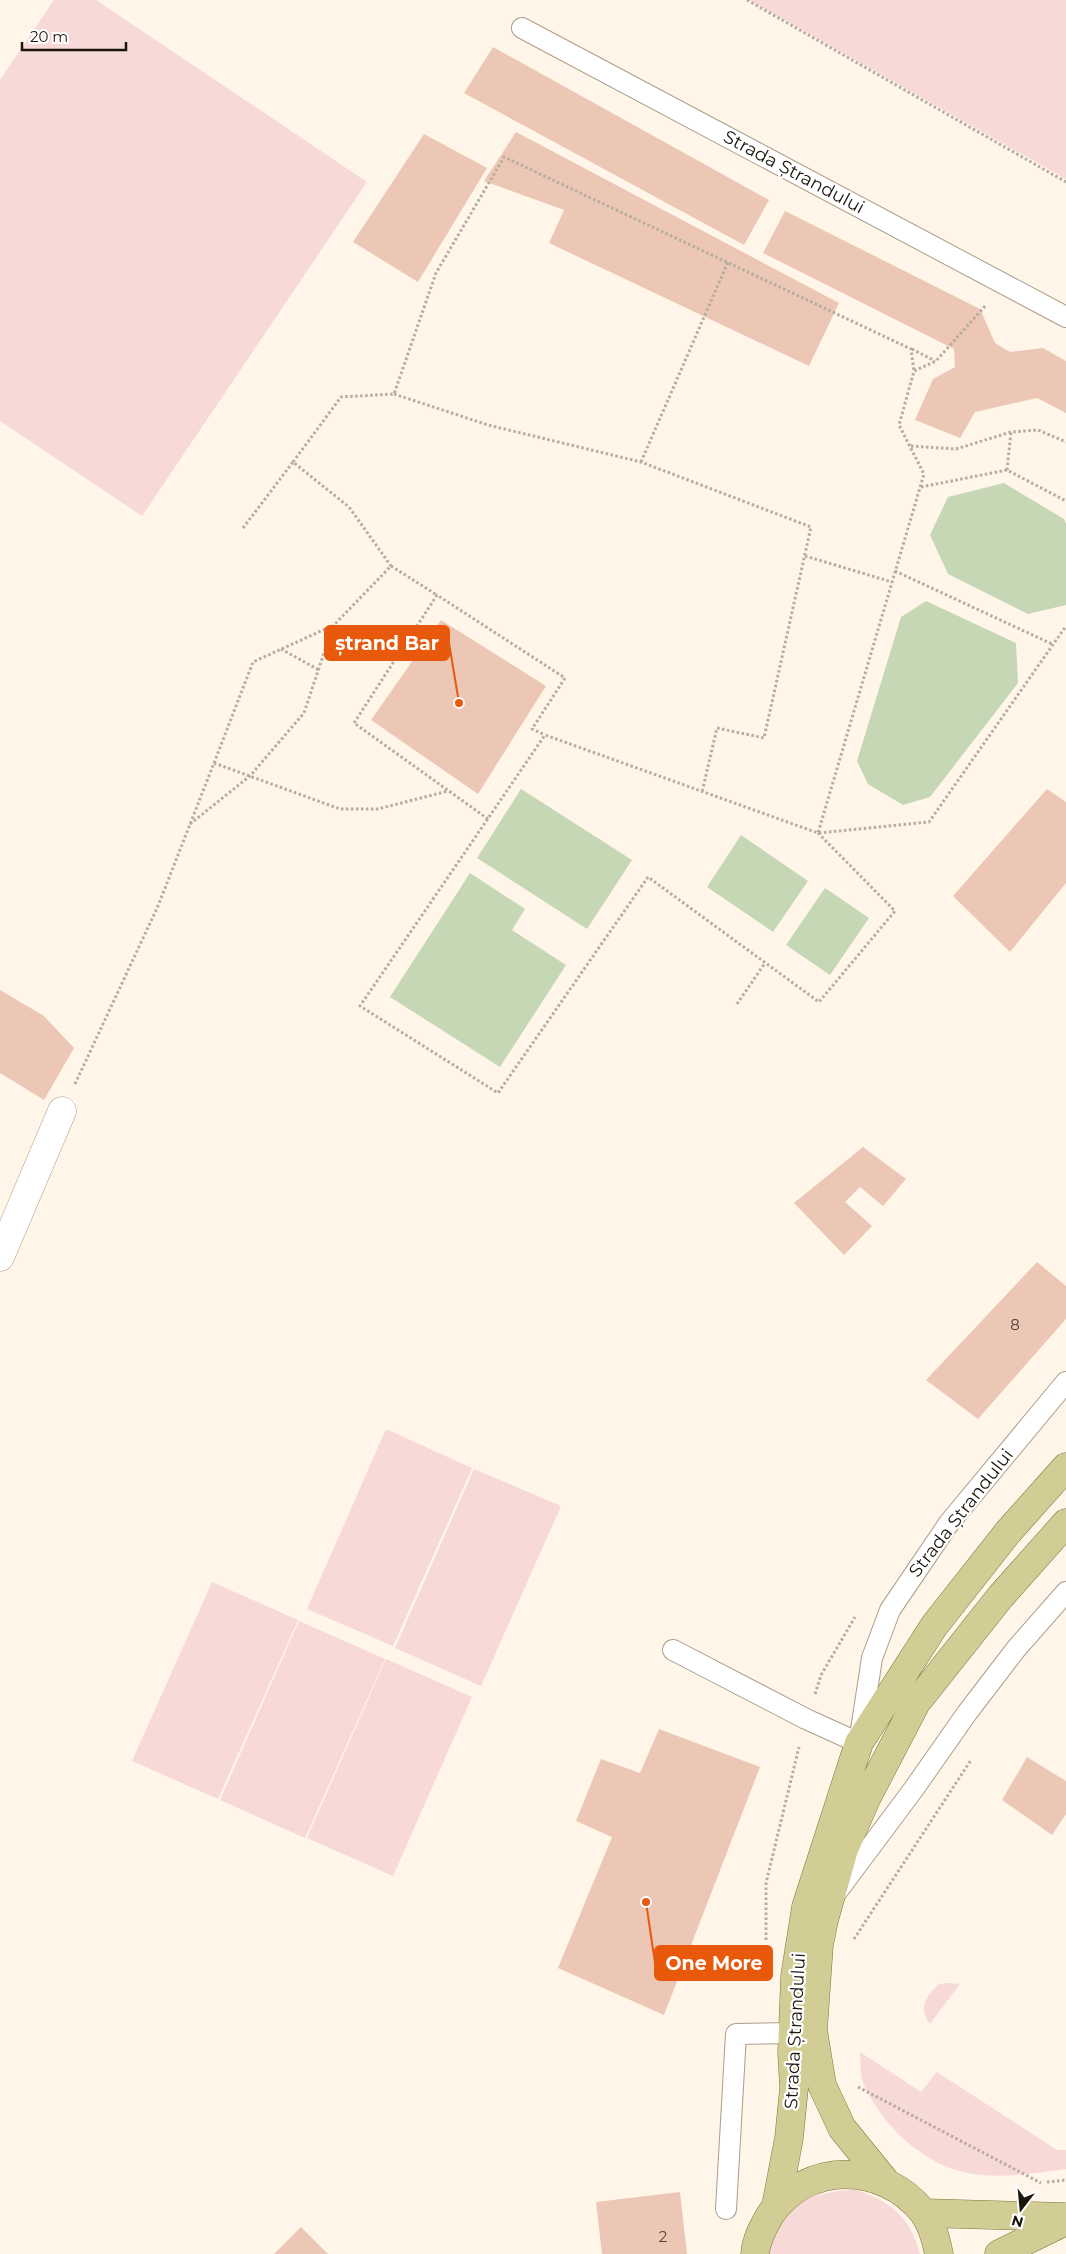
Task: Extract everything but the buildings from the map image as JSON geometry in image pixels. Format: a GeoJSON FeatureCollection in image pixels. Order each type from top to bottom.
{"type":"FeatureCollection","features":[{"type":"Feature","properties":{"kind":"main road","name":"Strada Ștrandului"},"geometry":{"type":"LineString","coordinates":[[776,2206],[789,2138],[794,2088],[795,1976],[806,1907],[859,1743],[934,1626],[1008,1532],[1066,1467]]}},
{"type":"Feature","properties":{"kind":"main road","name":"Strada Ștrandului"},"geometry":{"type":"LineString","coordinates":[[885,2182],[842,2128],[822,2085],[814,2047],[814,1998],[819,1945],[830,1900],[848,1840],[867,1797],[916,1703],[1001,1596],[1066,1523]]}},
{"type":"Feature","properties":{"kind":"main road"},"geometry":{"type":"LineString","coordinates":[[755,2254],[763,2226],[776,2206],[794,2189],[815,2179],[839,2174],[863,2174],[885,2182],[907,2195],[924,2213],[935,2234],[939,2254]]}},
{"type":"Feature","properties":{"kind":"main road"},"geometry":{"type":"LineString","coordinates":[[924,2213],[1066,2216]]}},
{"type":"Feature","properties":{"kind":"main road"},"geometry":{"type":"LineString","coordinates":[[999,2254],[1066,2221]]}},
{"type":"Feature","properties":{"kind":"street"},"geometry":{"type":"LineString","coordinates":[[0,1257],[62,1111]]}},
{"type":"Feature","properties":{"kind":"lane","name":"Strada Ștrandului"},"geometry":{"type":"LineString","coordinates":[[522,28],[1066,316]]}},
{"type":"Feature","properties":{"kind":"lane","name":"Strada Ștrandului"},"geometry":{"type":"LineString","coordinates":[[859,1743],[872,1658],[890,1610],[949,1523],[1066,1382]]}},
{"type":"Feature","properties":{"kind":"lane","name":"Strada Ștrandului"},"geometry":{"type":"LineString","coordinates":[[830,1900],[913,1790],[978,1698],[1016,1649],[1066,1592]]}},
{"type":"Feature","properties":{"kind":"lane"},"geometry":{"type":"LineString","coordinates":[[673,1650],[806,1719],[859,1743]]}},
{"type":"Feature","properties":{"kind":"lane"},"geometry":{"type":"LineString","coordinates":[[726,2209],[736,2034],[793,2033]]}},
{"type":"Feature","properties":{"kind":"path"},"geometry":{"type":"LineString","coordinates":[[747,0],[1066,182]]}},
{"type":"Feature","properties":{"kind":"path"},"geometry":{"type":"LineString","coordinates":[[394,394],[436,272],[504,157],[936,361]]}},
{"type":"Feature","properties":{"kind":"path"},"geometry":{"type":"LineString","coordinates":[[641,462],[728,262]]}},
{"type":"Feature","properties":{"kind":"path"},"geometry":{"type":"LineString","coordinates":[[914,371],[936,361],[1004,284]]}},
{"type":"Feature","properties":{"kind":"path"},"geometry":{"type":"LineString","coordinates":[[818,833],[924,474],[899,424],[914,371],[911,349]]}},
{"type":"Feature","properties":{"kind":"path"},"geometry":{"type":"LineString","coordinates":[[243,528],[341,397],[394,394],[488,425],[641,462],[810,527],[764,738],[717,728],[702,792]]}},
{"type":"Feature","properties":{"kind":"path"},"geometry":{"type":"LineString","coordinates":[[910,446],[956,449],[1011,432],[1038,430],[1066,442]]}},
{"type":"Feature","properties":{"kind":"path"},"geometry":{"type":"LineString","coordinates":[[1007,470],[1011,432]]}},
{"type":"Feature","properties":{"kind":"path"},"geometry":{"type":"LineString","coordinates":[[293,462],[350,507],[391,566],[565,678],[532,729],[818,833],[929,822],[1066,626]]}},
{"type":"Feature","properties":{"kind":"path"},"geometry":{"type":"LineString","coordinates":[[920,487],[1007,470],[1066,501]]}},
{"type":"Feature","properties":{"kind":"path"},"geometry":{"type":"LineString","coordinates":[[804,556],[892,582]]}},
{"type":"Feature","properties":{"kind":"path"},"geometry":{"type":"LineString","coordinates":[[62,1111],[158,906],[253,662],[333,626],[391,566]]}},
{"type":"Feature","properties":{"kind":"path"},"geometry":{"type":"LineString","coordinates":[[895,571],[1052,644]]}},
{"type":"Feature","properties":{"kind":"path"},"geometry":{"type":"LineString","coordinates":[[437,595],[354,723],[488,819]]}},
{"type":"Feature","properties":{"kind":"path"},"geometry":{"type":"LineString","coordinates":[[190,825],[250,776],[304,713],[333,626]]}},
{"type":"Feature","properties":{"kind":"path"},"geometry":{"type":"LineString","coordinates":[[281,649],[319,670]]}},
{"type":"Feature","properties":{"kind":"path"},"geometry":{"type":"LineString","coordinates":[[545,735],[360,1006],[498,1093],[648,877],[819,1002],[895,911],[818,833]]}},
{"type":"Feature","properties":{"kind":"path"},"geometry":{"type":"LineString","coordinates":[[214,763],[340,809],[378,809],[448,791]]}},
{"type":"Feature","properties":{"kind":"path"},"geometry":{"type":"LineString","coordinates":[[737,1004],[765,963]]}},
{"type":"Feature","properties":{"kind":"path"},"geometry":{"type":"LineString","coordinates":[[766,1948],[766,1883],[806,1719],[821,1675],[856,1615]]}},
{"type":"Feature","properties":{"kind":"path"},"geometry":{"type":"LineString","coordinates":[[852,1946],[855,1937],[973,1757]]}},
{"type":"Feature","properties":{"kind":"path"},"geometry":{"type":"LineString","coordinates":[[851,2083],[1042,2183],[1066,2180]]}},
{"type":"Feature","properties":{"kind":"shaded area"},"geometry":{"type":"Polygon","coordinates":[[[54,0],[96,0],[367,182],[142,516],[0,421],[0,80],[54,0]]]}},
{"type":"Feature","properties":{"kind":"shaded area"},"geometry":{"type":"Polygon","coordinates":[[[749,0],[1066,0],[1066,179],[749,0]]]}},
{"type":"Feature","properties":{"kind":"shaded area"},"geometry":{"type":"Polygon","coordinates":[[[1004,483],[1064,519],[1066,524],[1066,605],[1028,614],[948,574],[930,535],[948,497],[1004,483]]]}},
{"type":"Feature","properties":{"kind":"shaded area"},"geometry":{"type":"Polygon","coordinates":[[[926,601],[1016,643],[1018,683],[930,797],[903,805],[868,784],[857,761],[901,617],[926,601]]]}},
{"type":"Feature","properties":{"kind":"shaded area"},"geometry":{"type":"Polygon","coordinates":[[[521,789],[632,860],[587,929],[477,858],[521,789]]]}},
{"type":"Feature","properties":{"kind":"shaded area"},"geometry":{"type":"Polygon","coordinates":[[[741,835],[808,881],[773,932],[707,887],[741,835]]]}},
{"type":"Feature","properties":{"kind":"shaded area"},"geometry":{"type":"Polygon","coordinates":[[[470,873],[525,909],[512,930],[566,965],[500,1067],[390,997],[470,873]]]}},
{"type":"Feature","properties":{"kind":"shaded area"},"geometry":{"type":"Polygon","coordinates":[[[825,888],[869,918],[830,975],[786,945],[825,888]]]}},
{"type":"Feature","properties":{"kind":"shaded area"},"geometry":{"type":"Polygon","coordinates":[[[386,1429],[472,1468],[393,1646],[307,1609],[386,1429]]]}},
{"type":"Feature","properties":{"kind":"shaded area"},"geometry":{"type":"Polygon","coordinates":[[[474,1469],[561,1506],[481,1686],[395,1648],[474,1469]]]}},
{"type":"Feature","properties":{"kind":"shaded area"},"geometry":{"type":"Polygon","coordinates":[[[212,1582],[298,1620],[218,1799],[132,1761],[212,1582]]]}},
{"type":"Feature","properties":{"kind":"shaded area"},"geometry":{"type":"Polygon","coordinates":[[[299,1621],[385,1659],[305,1838],[220,1800],[299,1621]]]}},
{"type":"Feature","properties":{"kind":"shaded area"},"geometry":{"type":"Polygon","coordinates":[[[386,1659],[472,1697],[393,1876],[307,1838],[386,1659]]]}},
{"type":"Feature","properties":{"kind":"shaded area"},"geometry":{"type":"Polygon","coordinates":[[[939,1984],[960,1984],[930,2024],[926,2018],[925,2002],[930,1993],[939,1984]]]}},
{"type":"Feature","properties":{"kind":"shaded area"},"geometry":{"type":"Polygon","coordinates":[[[860,2052],[921,2092],[937,2072],[1057,2150],[1066,2150],[1066,2169],[1001,2176],[963,2172],[931,2159],[903,2138],[880,2112],[863,2083],[860,2052]]]}},
{"type":"Feature","properties":{"kind":"shaded area"},"geometry":{"type":"Polygon","coordinates":[[[856,2190],[880,2200],[898,2213],[911,2230],[920,2254],[768,2254],[781,2224],[799,2204],[824,2194],[856,2190]]]}},
{"type":"Feature","properties":{"kind":"place","name":"ștrand Bar"},"geometry":{"type":"Point","coordinates":[459,703]}},
{"type":"Feature","properties":{"kind":"place","name":"One More"},"geometry":{"type":"Point","coordinates":[646,1902]}}]}
